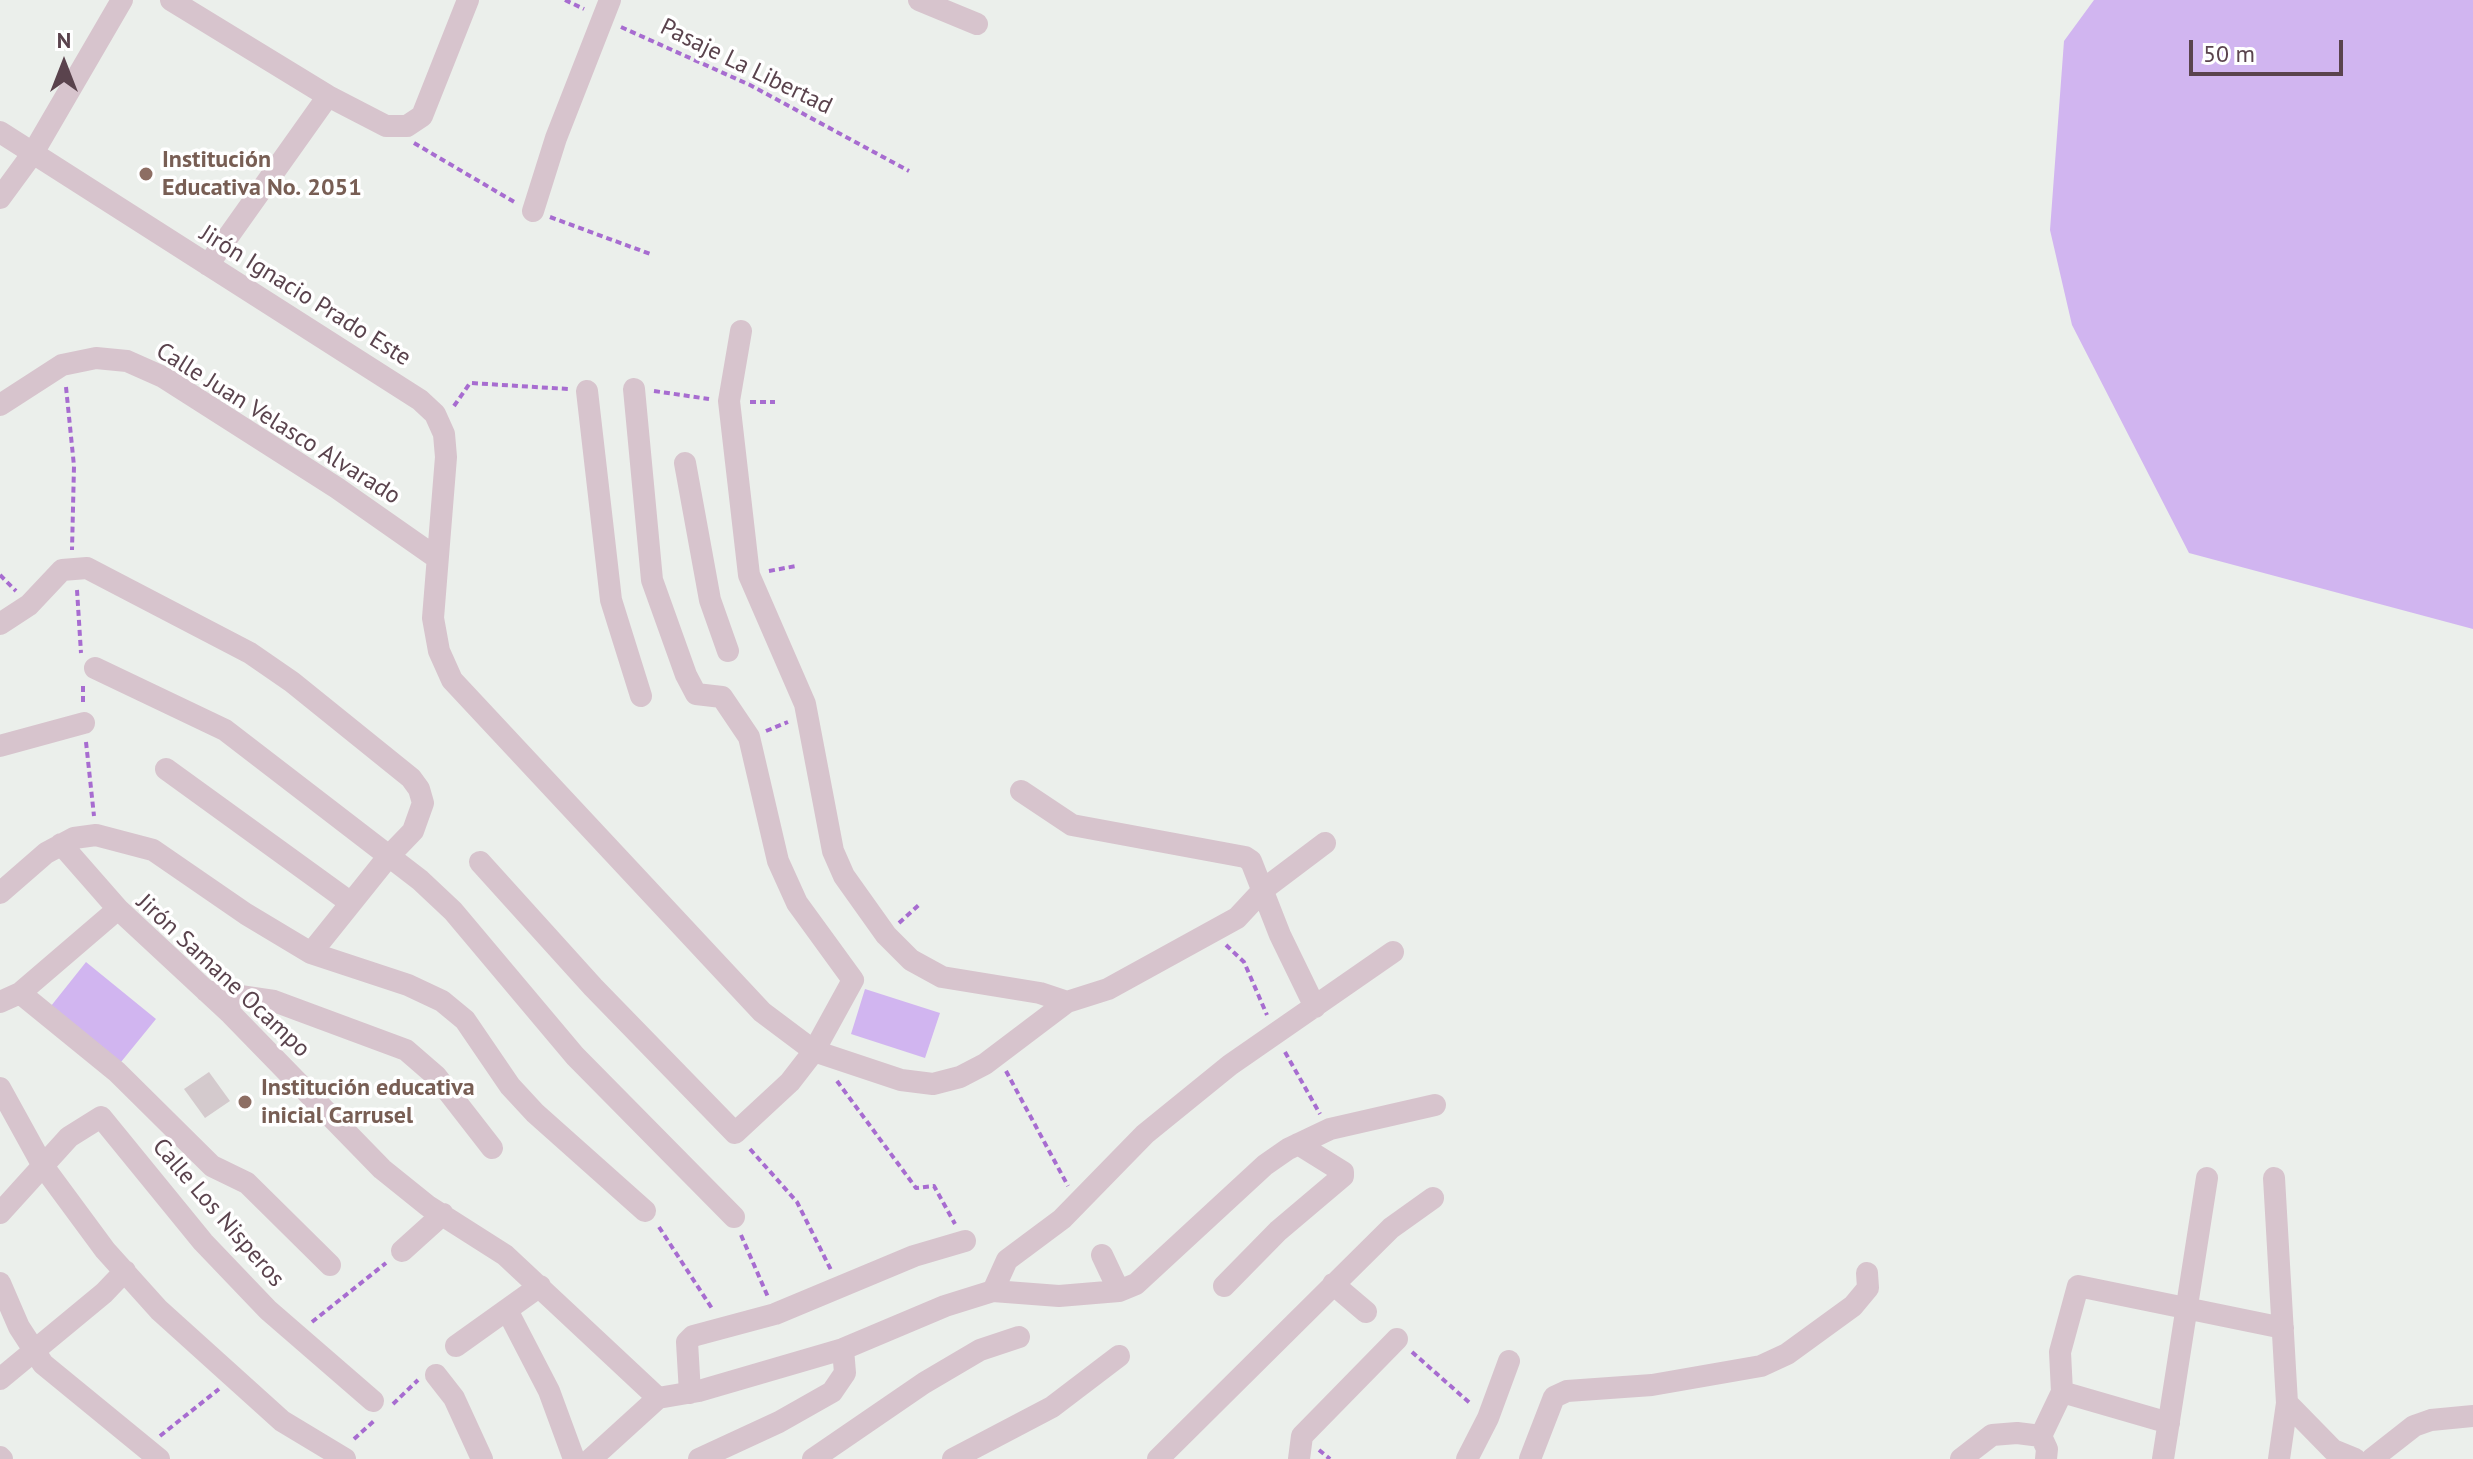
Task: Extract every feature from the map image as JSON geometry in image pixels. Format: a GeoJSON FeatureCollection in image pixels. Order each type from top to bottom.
{"type":"FeatureCollection","features":[{"type":"Feature","properties":{"kind":"street"},"geometry":{"type":"LineString","coordinates":[[0,198],[33,153],[122,0]]}},
{"type":"Feature","properties":{"kind":"street"},"geometry":{"type":"LineString","coordinates":[[171,0],[328,96],[386,126],[407,126],[422,116],[468,0]]}},
{"type":"Feature","properties":{"kind":"street"},"geometry":{"type":"LineString","coordinates":[[919,0],[977,24]]}},
{"type":"Feature","properties":{"kind":"street"},"geometry":{"type":"LineString","coordinates":[[533,211],[556,138],[607,10]]}},
{"type":"Feature","properties":{"kind":"street"},"geometry":{"type":"LineString","coordinates":[[208,265],[328,96]]}},
{"type":"Feature","properties":{"kind":"street","name":"Jirón Ignacio Prado Este"},"geometry":{"type":"LineString","coordinates":[[0,132],[420,400],[435,414],[444,434],[446,457],[437,558]]}},
{"type":"Feature","properties":{"kind":"street"},"geometry":{"type":"LineString","coordinates":[[741,331],[729,401],[749,575],[807,714],[833,851],[844,876],[886,935],[911,960],[942,977],[1040,993],[1067,1002]]}},
{"type":"Feature","properties":{"kind":"street","name":"Calle Juan Velasco Alvarado"},"geometry":{"type":"LineString","coordinates":[[0,405],[62,365],[96,358],[127,361],[163,377],[337,488],[437,558]]}},
{"type":"Feature","properties":{"kind":"street"},"geometry":{"type":"LineString","coordinates":[[480,862],[593,987],[735,1133],[790,1082],[814,1051],[853,978],[797,903],[778,861],[749,737],[722,697],[696,694],[686,675],[652,580],[634,389]]}},
{"type":"Feature","properties":{"kind":"street"},"geometry":{"type":"LineString","coordinates":[[587,391],[611,600],[641,696]]}},
{"type":"Feature","properties":{"kind":"street"},"geometry":{"type":"LineString","coordinates":[[685,463],[710,600],[728,651]]}},
{"type":"Feature","properties":{"kind":"street"},"geometry":{"type":"LineString","coordinates":[[437,558],[433,618],[439,651],[452,680],[762,1012],[814,1051],[877,1074],[933,1084],[960,1077],[997,1054],[1067,1002],[1108,989],[1237,918],[1264,889],[1325,843]]}},
{"type":"Feature","properties":{"kind":"street"},"geometry":{"type":"LineString","coordinates":[[0,624],[29,605],[62,570],[74,567],[99,573],[250,653],[292,682],[411,778],[419,789],[421,817],[413,831],[388,857],[311,953]]}},
{"type":"Feature","properties":{"kind":"street"},"geometry":{"type":"LineString","coordinates":[[95,668],[225,730],[453,911],[575,1056],[734,1217]]}},
{"type":"Feature","properties":{"kind":"street"},"geometry":{"type":"LineString","coordinates":[[0,746],[84,723]]}},
{"type":"Feature","properties":{"kind":"street"},"geometry":{"type":"LineString","coordinates":[[166,769],[351,903]]}},
{"type":"Feature","properties":{"kind":"street"},"geometry":{"type":"LineString","coordinates":[[1021,791],[1072,825],[1245,857],[1251,861],[1280,935],[1315,1007]]}},
{"type":"Feature","properties":{"kind":"street"},"geometry":{"type":"LineString","coordinates":[[0,893],[61,844],[96,835],[153,850],[246,914],[311,953],[408,985],[442,1001],[465,1020],[510,1086],[535,1113],[645,1211]]}},
{"type":"Feature","properties":{"kind":"street"},"geometry":{"type":"LineString","coordinates":[[61,844],[118,909]]}},
{"type":"Feature","properties":{"kind":"street","name":"Jirón Samane Ocampo"},"geometry":{"type":"LineString","coordinates":[[10,998],[118,909],[206,991],[382,1169],[505,1255],[658,1398]]}},
{"type":"Feature","properties":{"kind":"street"},"geometry":{"type":"LineString","coordinates":[[993,1291],[1007,1260],[1078,1205],[1145,1134],[1230,1065],[1393,952]]}},
{"type":"Feature","properties":{"kind":"street"},"geometry":{"type":"LineString","coordinates":[[206,991],[274,1001],[406,1050],[436,1076],[492,1148]]}},
{"type":"Feature","properties":{"kind":"street"},"geometry":{"type":"LineString","coordinates":[[10,998],[117,1072],[212,1166],[247,1183],[330,1265]]}},
{"type":"Feature","properties":{"kind":"street"},"geometry":{"type":"LineString","coordinates":[[0,1088],[43,1166],[105,1250],[159,1310],[282,1421],[345,1459]]}},
{"type":"Feature","properties":{"kind":"street"},"geometry":{"type":"LineString","coordinates":[[591,1459],[658,1398],[690,1393],[843,1349],[945,1306],[993,1291],[1059,1296],[1119,1291],[1151,1273],[1265,1165],[1298,1144],[1330,1129],[1435,1105]]}},
{"type":"Feature","properties":{"kind":"street","name":"Calle Los Nisperos"},"geometry":{"type":"LineString","coordinates":[[43,1166],[69,1137],[101,1117],[203,1242],[268,1310],[373,1401]]}},
{"type":"Feature","properties":{"kind":"street"},"geometry":{"type":"LineString","coordinates":[[1224,1286],[1278,1231],[1343,1176],[1343,1172],[1298,1144]]}},
{"type":"Feature","properties":{"kind":"street"},"geometry":{"type":"LineString","coordinates":[[0,1213],[43,1166]]}},
{"type":"Feature","properties":{"kind":"street"},"geometry":{"type":"LineString","coordinates":[[2163,1459],[2207,1178]]}},
{"type":"Feature","properties":{"kind":"street"},"geometry":{"type":"LineString","coordinates":[[2274,1178],[2287,1403],[2279,1459]]}},
{"type":"Feature","properties":{"kind":"street"},"geometry":{"type":"LineString","coordinates":[[1158,1459],[1391,1228],[1433,1198]]}},
{"type":"Feature","properties":{"kind":"street"},"geometry":{"type":"LineString","coordinates":[[402,1251],[443,1214]]}},
{"type":"Feature","properties":{"kind":"street"},"geometry":{"type":"LineString","coordinates":[[690,1393],[687,1342],[693,1336],[775,1314],[840,1286],[965,1241]]}},
{"type":"Feature","properties":{"kind":"street"},"geometry":{"type":"LineString","coordinates":[[1102,1255],[1119,1291]]}},
{"type":"Feature","properties":{"kind":"street"},"geometry":{"type":"LineString","coordinates":[[0,1379],[104,1293],[125,1271]]}},
{"type":"Feature","properties":{"kind":"street"},"geometry":{"type":"LineString","coordinates":[[1530,1459],[1554,1397],[1567,1391],[1652,1385],[1761,1366],[1787,1354],[1853,1306],[1868,1288],[1867,1273]]}},
{"type":"Feature","properties":{"kind":"street"},"geometry":{"type":"LineString","coordinates":[[0,1283],[43,1364],[152,1453]]}},
{"type":"Feature","properties":{"kind":"street"},"geometry":{"type":"LineString","coordinates":[[1333,1284],[1366,1312]]}},
{"type":"Feature","properties":{"kind":"street"},"geometry":{"type":"LineString","coordinates":[[456,1346],[540,1286]]}},
{"type":"Feature","properties":{"kind":"street"},"geometry":{"type":"LineString","coordinates":[[2041,1436],[2062,1392],[2060,1352],[2078,1286],[2283,1328]]}},
{"type":"Feature","properties":{"kind":"street"},"geometry":{"type":"LineString","coordinates":[[507,1310],[549,1391],[574,1459]]}},
{"type":"Feature","properties":{"kind":"street"},"geometry":{"type":"LineString","coordinates":[[813,1459],[969,1357],[1019,1337]]}},
{"type":"Feature","properties":{"kind":"street"},"geometry":{"type":"LineString","coordinates":[[1299,1459],[1302,1436],[1397,1339]]}},
{"type":"Feature","properties":{"kind":"street"},"geometry":{"type":"LineString","coordinates":[[699,1459],[779,1422],[832,1392],[845,1373],[843,1349]]}},
{"type":"Feature","properties":{"kind":"street"},"geometry":{"type":"LineString","coordinates":[[953,1459],[1052,1407],[1119,1356]]}},
{"type":"Feature","properties":{"kind":"street"},"geometry":{"type":"LineString","coordinates":[[1467,1459],[1488,1418],[1509,1361]]}},
{"type":"Feature","properties":{"kind":"street"},"geometry":{"type":"LineString","coordinates":[[436,1375],[454,1398],[482,1459]]}},
{"type":"Feature","properties":{"kind":"street"},"geometry":{"type":"LineString","coordinates":[[2062,1392],[2169,1423]]}},
{"type":"Feature","properties":{"kind":"street"},"geometry":{"type":"LineString","coordinates":[[2287,1403],[2333,1450],[2355,1459]]}},
{"type":"Feature","properties":{"kind":"street"},"geometry":{"type":"LineString","coordinates":[[2372,1459],[2414,1426],[2431,1420],[2473,1416]]}},
{"type":"Feature","properties":{"kind":"street"},"geometry":{"type":"LineString","coordinates":[[1961,1459],[1992,1435],[2017,1433],[2041,1436]]}},
{"type":"Feature","properties":{"kind":"street"},"geometry":{"type":"LineString","coordinates":[[2041,1436],[2047,1449],[2046,1459]]}},
{"type":"Feature","properties":{"kind":"path","name":"Pasaje La Libertad"},"geometry":{"type":"LineString","coordinates":[[565,0],[607,10],[909,171]]}},
{"type":"Feature","properties":{"kind":"path"},"geometry":{"type":"LineString","coordinates":[[62,365],[74,466],[71,540],[74,567]]}},
{"type":"Feature","properties":{"kind":"path"},"geometry":{"type":"LineString","coordinates":[[470,383],[587,391]]}},
{"type":"Feature","properties":{"kind":"path"},"geometry":{"type":"LineString","coordinates":[[634,389],[729,401],[775,402]]}},
{"type":"Feature","properties":{"kind":"path"},"geometry":{"type":"LineString","coordinates":[[749,737],[807,714]]}},
{"type":"Feature","properties":{"kind":"path"},"geometry":{"type":"LineString","coordinates":[[814,1051],[916,1188],[934,1186],[965,1241]]}},
{"type":"Feature","properties":{"kind":"path"},"geometry":{"type":"LineString","coordinates":[[997,1054],[1078,1205]]}},
{"type":"Feature","properties":{"kind":"path"},"geometry":{"type":"LineString","coordinates":[[735,1133],[797,1202],[840,1286]]}},
{"type":"Feature","properties":{"kind":"path"},"geometry":{"type":"LineString","coordinates":[[645,1211],[706,1295],[722,1330]]}},
{"type":"Feature","properties":{"kind":"path"},"geometry":{"type":"LineString","coordinates":[[734,1217],[775,1314]]}},
{"type":"Feature","properties":{"kind":"path"},"geometry":{"type":"LineString","coordinates":[[298,1334],[402,1251]]}},
{"type":"Feature","properties":{"kind":"path"},"geometry":{"type":"LineString","coordinates":[[1397,1339],[1488,1418]]}},
{"type":"Feature","properties":{"kind":"path"},"geometry":{"type":"LineString","coordinates":[[152,1453],[234,1377]]}},
{"type":"Feature","properties":{"kind":"shaded area"},"geometry":{"type":"Polygon","coordinates":[[[2094,0],[2473,0],[2473,629],[2189,553],[2072,325],[2050,230],[2064,41],[2094,0]]]}},
{"type":"Feature","properties":{"kind":"shaded area"},"geometry":{"type":"Polygon","coordinates":[[[86,962],[156,1019],[121,1062],[51,1006],[86,962]]]}},
{"type":"Feature","properties":{"kind":"shaded area"},"geometry":{"type":"Polygon","coordinates":[[[865,989],[940,1013],[925,1058],[851,1034],[865,989]]]}},
{"type":"Feature","properties":{"kind":"building"},"geometry":{"type":"Polygon","coordinates":[[[209,1072],[230,1101],[205,1118],[184,1089],[209,1072]]]}},
{"type":"Feature","properties":{"kind":"place","name":"Institución Educativa No. 2051"},"geometry":{"type":"Point","coordinates":[146,174]}},
{"type":"Feature","properties":{"kind":"place","name":"Institución educativa inicial Carrusel"},"geometry":{"type":"Point","coordinates":[245,1102]}}]}
